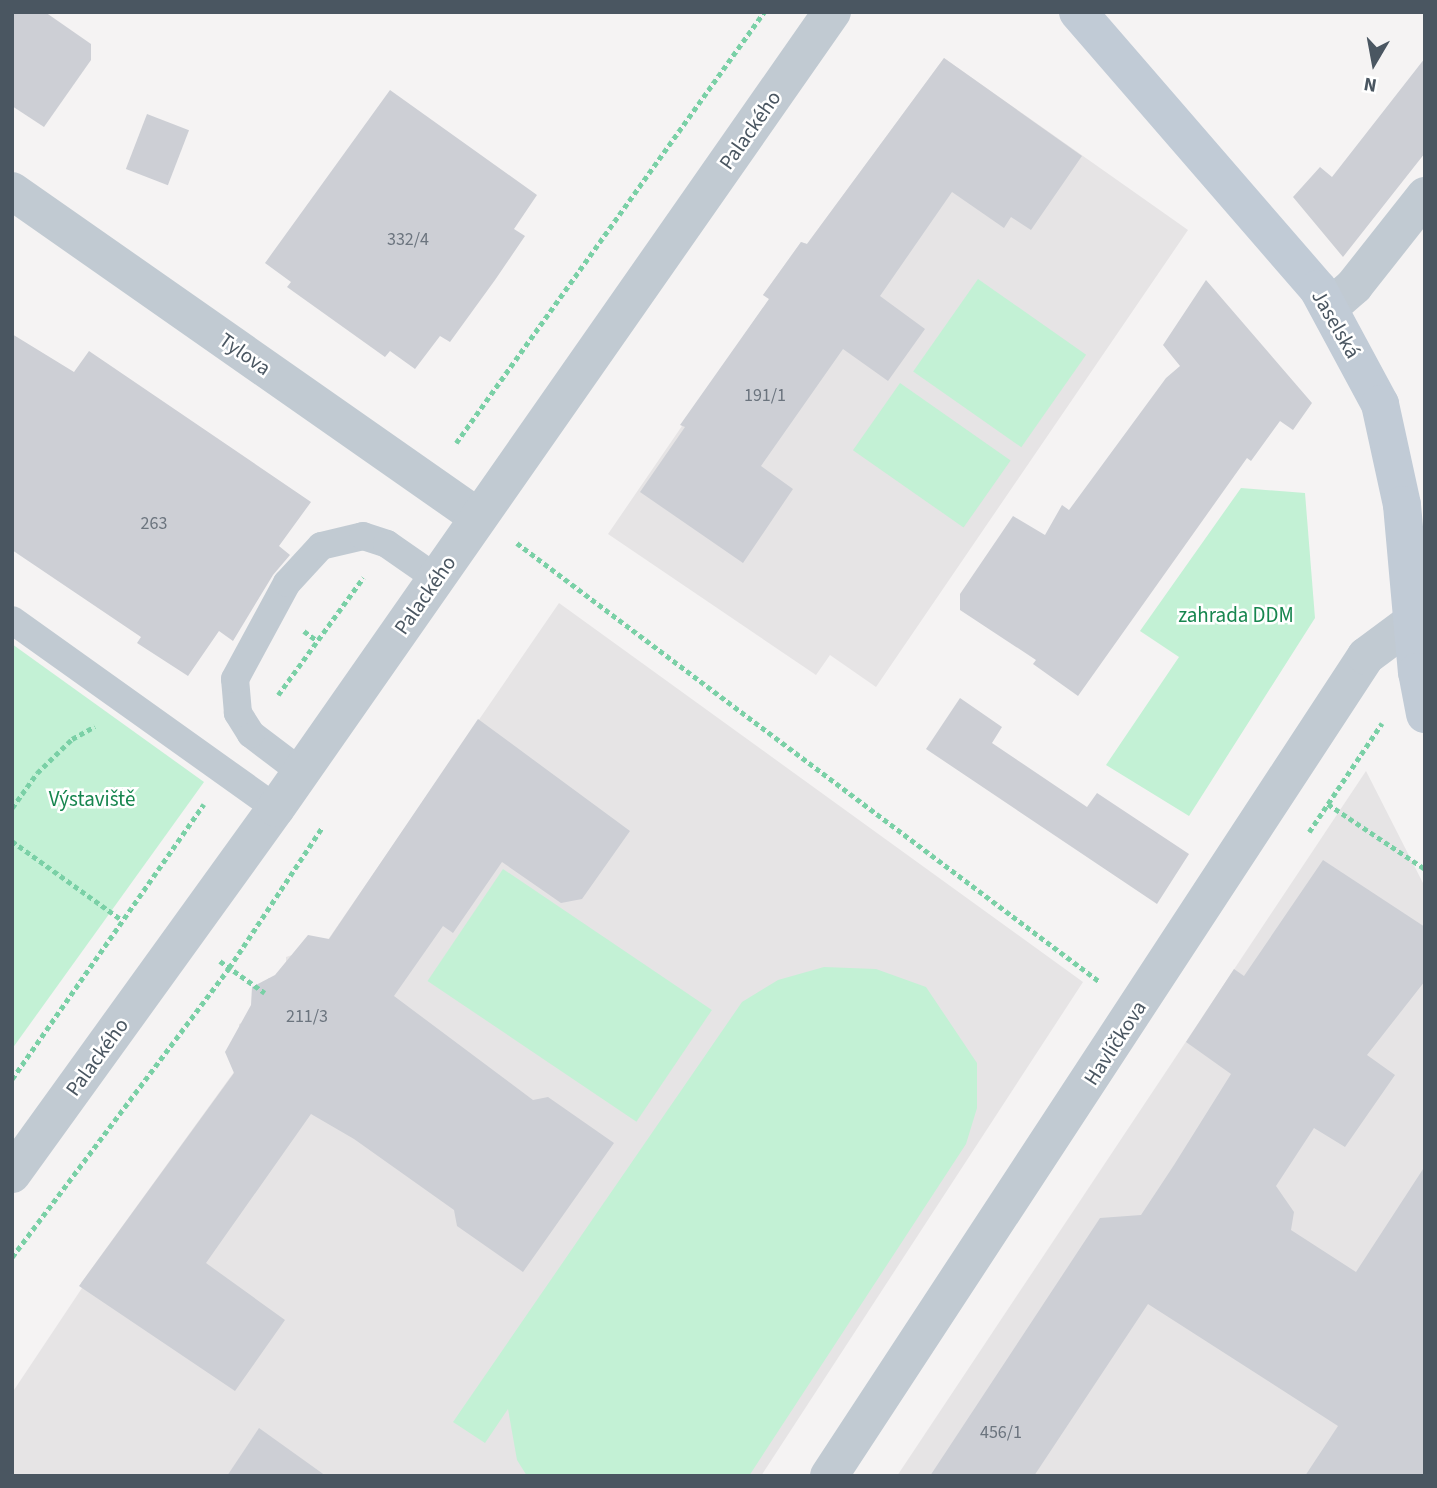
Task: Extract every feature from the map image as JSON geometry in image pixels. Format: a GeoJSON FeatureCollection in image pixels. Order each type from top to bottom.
{"type":"FeatureCollection","features":[{"type":"Feature","properties":{"kind":"street","name":"Palackého"},"geometry":{"type":"LineString","coordinates":[[12,1174],[276,808],[832,12]]}},
{"type":"Feature","properties":{"kind":"street","name":"Jaselská"},"geometry":{"type":"LineString","coordinates":[[1077,12],[1330,307],[1380,404],[1402,505],[1418,624],[1425,714]]}},
{"type":"Feature","properties":{"kind":"street","name":"Tylova"},"geometry":{"type":"LineString","coordinates":[[12,191],[478,517]]}},
{"type":"Feature","properties":{"kind":"street"},"geometry":{"type":"LineString","coordinates":[[1330,307],[1354,286],[1425,196]]}},
{"type":"Feature","properties":{"kind":"street","name":"Havlíčkova"},"geometry":{"type":"LineString","coordinates":[[829,1476],[1366,656],[1418,624]]}},
{"type":"Feature","properties":{"kind":"lane"},"geometry":{"type":"LineString","coordinates":[[301,772],[251,734],[238,713],[235,679],[256,633],[287,583],[321,546],[363,536],[387,544],[436,578]]}},
{"type":"Feature","properties":{"kind":"lane"},"geometry":{"type":"LineString","coordinates":[[12,620],[276,808]]}},
{"type":"Feature","properties":{"kind":"path"},"geometry":{"type":"LineString","coordinates":[[456,443],[764,12]]}},
{"type":"Feature","properties":{"kind":"path"},"geometry":{"type":"LineString","coordinates":[[478,517],[1107,988]]}},
{"type":"Feature","properties":{"kind":"path"},"geometry":{"type":"LineString","coordinates":[[269,707],[370,569]]}},
{"type":"Feature","properties":{"kind":"path"},"geometry":{"type":"LineString","coordinates":[[12,808],[37,773],[72,739],[132,706]]}},
{"type":"Feature","properties":{"kind":"path"},"geometry":{"type":"LineString","coordinates":[[12,1079],[206,800]]}},
{"type":"Feature","properties":{"kind":"path"},"geometry":{"type":"LineString","coordinates":[[1328,804],[1425,869]]}},
{"type":"Feature","properties":{"kind":"path"},"geometry":{"type":"LineString","coordinates":[[12,841],[122,920]]}},
{"type":"Feature","properties":{"kind":"path"},"geometry":{"type":"LineString","coordinates":[[185,935],[265,993]]}},
{"type":"Feature","properties":{"kind":"shaded area"},"geometry":{"type":"Polygon","coordinates":[[[944,58],[1188,230],[876,687],[830,655],[816,675],[608,534],[769,299],[763,295],[801,242],[807,244],[944,58]]]}},
{"type":"Feature","properties":{"kind":"shaded area"},"geometry":{"type":"Polygon","coordinates":[[[559,603],[1083,982],[761,1476],[12,1476],[12,1393],[82,1288],[81,1283],[239,1065],[239,1024],[246,1021],[271,984],[268,978],[276,978],[286,965],[286,957],[325,944],[559,603]]]}},
{"type":"Feature","properties":{"kind":"shaded area"},"geometry":{"type":"Polygon","coordinates":[[[1366,771],[1425,887],[1425,1476],[897,1476],[1366,771]]]}},
{"type":"Feature","properties":{"kind":"green space"},"geometry":{"type":"Polygon","coordinates":[[[978,279],[1086,355],[1021,447],[913,372],[978,279]]]}},
{"type":"Feature","properties":{"kind":"green space"},"geometry":{"type":"Polygon","coordinates":[[[900,383],[1011,460],[964,528],[853,450],[900,383]]]}},
{"type":"Feature","properties":{"kind":"green space","name":"zahrada DDM"},"geometry":{"type":"Polygon","coordinates":[[[1241,488],[1305,493],[1315,618],[1189,816],[1106,765],[1179,657],[1140,631],[1241,488]]]}},
{"type":"Feature","properties":{"kind":"green space","name":"Výstaviště"},"geometry":{"type":"Polygon","coordinates":[[[12,644],[204,782],[12,1049],[12,644]]]}},
{"type":"Feature","properties":{"kind":"green space"},"geometry":{"type":"Polygon","coordinates":[[[503,869],[712,1010],[636,1122],[428,981],[503,869]]]}},
{"type":"Feature","properties":{"kind":"green space"},"geometry":{"type":"Polygon","coordinates":[[[824,967],[876,969],[926,987],[977,1063],[977,1108],[966,1144],[749,1476],[527,1476],[517,1460],[508,1409],[485,1443],[453,1422],[742,1002],[778,980],[824,967]]]}},
{"type":"Feature","properties":{"kind":"building"},"geometry":{"type":"Polygon","coordinates":[[[12,12],[45,12],[91,44],[91,60],[44,127],[12,106],[12,12]]]}},
{"type":"Feature","properties":{"kind":"building"},"geometry":{"type":"Polygon","coordinates":[[[944,58],[1082,156],[1031,230],[1011,217],[1004,228],[952,192],[880,296],[925,329],[888,381],[843,349],[761,466],[793,489],[743,563],[640,492],[685,427],[680,425],[769,299],[763,295],[801,242],[807,244],[944,58]]]}},
{"type":"Feature","properties":{"kind":"building"},"geometry":{"type":"Polygon","coordinates":[[[1425,58],[1425,153],[1343,257],[1293,197],[1320,167],[1332,177],[1425,58]]]}},
{"type":"Feature","properties":{"kind":"building"},"geometry":{"type":"Polygon","coordinates":[[[390,90],[537,195],[514,229],[525,236],[495,280],[450,342],[440,336],[415,369],[390,351],[385,357],[287,287],[291,282],[265,263],[390,90]]]}},
{"type":"Feature","properties":{"kind":"building"},"geometry":{"type":"Polygon","coordinates":[[[147,114],[189,130],[168,185],[126,169],[147,114]]]}},
{"type":"Feature","properties":{"kind":"building"},"geometry":{"type":"Polygon","coordinates":[[[1206,280],[1312,403],[1293,430],[1280,421],[1251,461],[1247,458],[1078,696],[1033,664],[1036,660],[960,610],[960,594],[1013,516],[1045,535],[1062,505],[1069,510],[1166,378],[1180,366],[1163,345],[1206,280]]]}},
{"type":"Feature","properties":{"kind":"building"},"geometry":{"type":"Polygon","coordinates":[[[12,334],[74,372],[89,351],[311,502],[279,546],[290,555],[273,575],[233,641],[219,631],[188,676],[137,643],[141,637],[12,550],[12,334]]]}},
{"type":"Feature","properties":{"kind":"building"},"geometry":{"type":"Polygon","coordinates":[[[960,698],[1002,727],[992,743],[1087,807],[1097,793],[1189,854],[1157,904],[926,749],[960,698]]]}},
{"type":"Feature","properties":{"kind":"building"},"geometry":{"type":"Polygon","coordinates":[[[478,719],[630,831],[582,899],[561,903],[502,862],[453,933],[443,926],[394,996],[533,1100],[548,1097],[614,1143],[523,1272],[457,1226],[454,1210],[354,1139],[311,1114],[206,1263],[285,1320],[235,1391],[79,1286],[234,1073],[225,1052],[251,1005],[252,987],[275,975],[308,935],[329,939],[478,719]]]}},
{"type":"Feature","properties":{"kind":"building"},"geometry":{"type":"Polygon","coordinates":[[[1323,860],[1425,927],[1425,981],[1367,1055],[1395,1075],[1345,1147],[1314,1128],[1276,1186],[1294,1212],[1291,1230],[1356,1272],[1425,1166],[1425,1476],[1305,1476],[1338,1426],[1148,1304],[1034,1476],[930,1476],[1100,1218],[1141,1215],[1174,1165],[1231,1074],[1186,1042],[1234,969],[1244,976],[1323,860]]]}},
{"type":"Feature","properties":{"kind":"building"},"geometry":{"type":"Polygon","coordinates":[[[259,1428],[326,1476],[227,1476],[259,1428]]]}}]}
